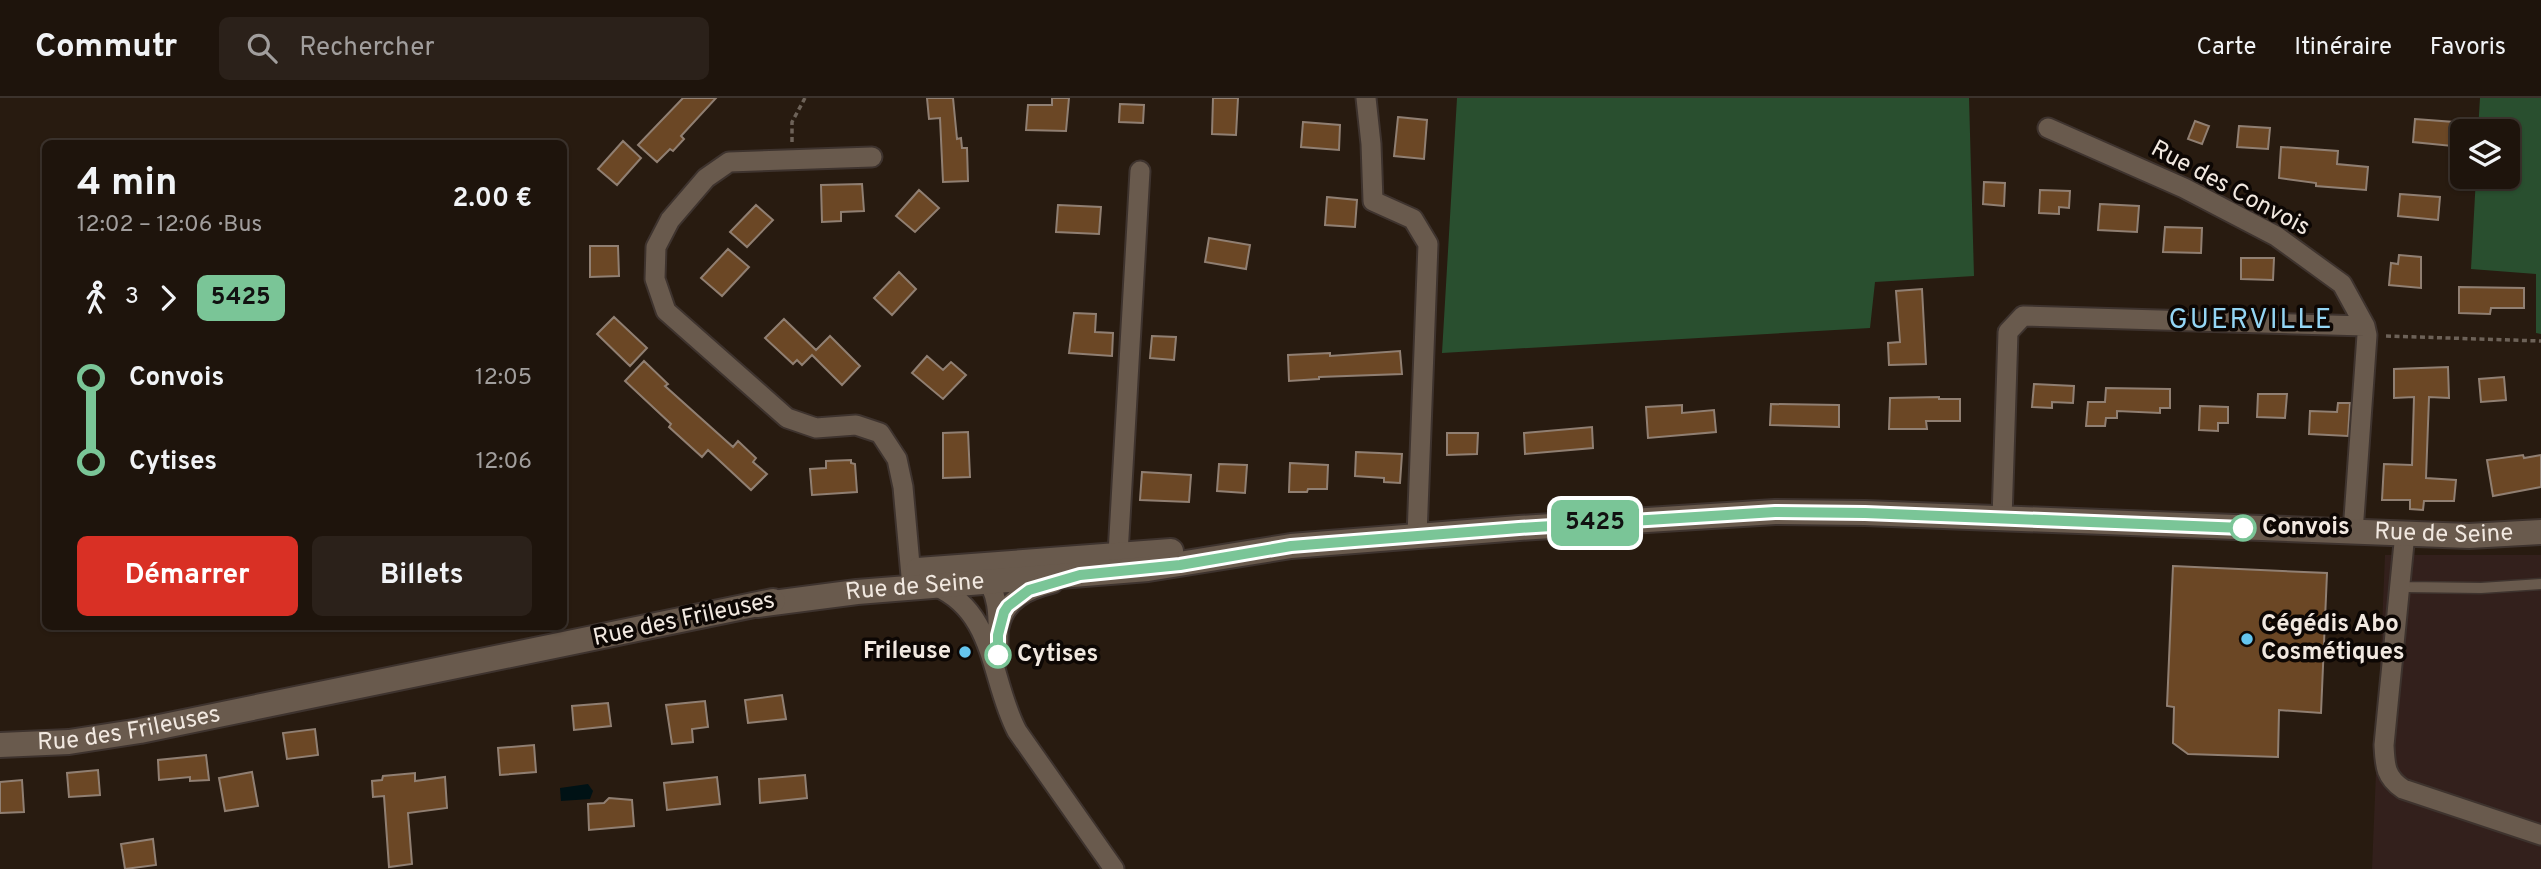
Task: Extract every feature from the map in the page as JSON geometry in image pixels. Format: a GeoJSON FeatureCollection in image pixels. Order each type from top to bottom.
{"type":"FeatureCollection","features":[{"type":"Feature","properties":{"kind":"street"},"geometry":{"type":"LineString","coordinates":[[1366,98],[1373,201],[1413,219],[1428,244],[1417,536]]}},
{"type":"Feature","properties":{"kind":"street","name":"Rue des Convois"},"geometry":{"type":"LineString","coordinates":[[2048,128],[2184,188],[2276,236],[2343,284],[2366,331]]}},
{"type":"Feature","properties":{"kind":"street"},"geometry":{"type":"LineString","coordinates":[[872,158],[729,162],[706,178],[670,220],[656,247],[655,279],[666,311],[787,418],[816,428],[856,425],[880,433],[897,459],[919,581],[962,601],[978,624]]}},
{"type":"Feature","properties":{"kind":"street"},"geometry":{"type":"LineString","coordinates":[[1118,554],[1140,171]]}},
{"type":"Feature","properties":{"kind":"street"},"geometry":{"type":"LineString","coordinates":[[2002,519],[2008,332],[2024,316],[2366,331],[2353,532]]}},
{"type":"Feature","properties":{"kind":"street","name":"Rue de Seine"},"geometry":{"type":"LineString","coordinates":[[984,574],[1080,575],[1180,565],[1291,546],[1775,512],[1865,513],[2469,536],[2541,532]]}},
{"type":"Feature","properties":{"kind":"street"},"geometry":{"type":"LineString","coordinates":[[2405,533],[2384,745],[2386,773],[2393,783],[2403,789],[2541,835]]}},
{"type":"Feature","properties":{"kind":"street","name":"Rue des Frileuses"},"geometry":{"type":"LineString","coordinates":[[0,745],[69,742],[140,731],[757,605],[857,579],[919,581],[1118,554],[1291,546]]}},
{"type":"Feature","properties":{"kind":"street"},"geometry":{"type":"LineString","coordinates":[[984,574],[975,600],[978,624],[999,679],[1006,708],[1017,730],[1114,869]]}},
{"type":"Feature","properties":{"kind":"street"},"geometry":{"type":"LineString","coordinates":[[984,574],[998,610],[999,679]]}},
{"type":"Feature","properties":{"kind":"street"},"geometry":{"type":"LineString","coordinates":[[998,635],[1004,612],[1019,596],[1041,586],[1080,575]]}},
{"type":"Feature","properties":{"kind":"lane"},"geometry":{"type":"LineString","coordinates":[[2400,583],[2406,587],[2481,588],[2541,584]]}},
{"type":"Feature","properties":{"kind":"path"},"geometry":{"type":"LineString","coordinates":[[792,160],[792,122],[805,98]]}},
{"type":"Feature","properties":{"kind":"path"},"geometry":{"type":"LineString","coordinates":[[2366,331],[2541,341]]}},
{"type":"Feature","properties":{"kind":"shaded area"},"geometry":{"type":"Polygon","coordinates":[[[2385,555],[2541,555],[2541,869],[2372,869],[2385,555]]]}},
{"type":"Feature","properties":{"kind":"shaded area"},"geometry":{"type":"Polygon","coordinates":[[[588,784],[593,791],[590,799],[561,801],[560,788],[588,784]]]}},
{"type":"Feature","properties":{"kind":"green space"},"geometry":{"type":"Polygon","coordinates":[[[1457,98],[1969,98],[1974,276],[1875,282],[1870,328],[1442,353],[1457,98]]]}},
{"type":"Feature","properties":{"kind":"green space"},"geometry":{"type":"Polygon","coordinates":[[[2480,98],[2541,98],[2541,334],[2536,333],[2536,274],[2471,269],[2475,189],[2520,189],[2520,119],[2479,119],[2480,98]]]}},
{"type":"Feature","properties":{"kind":"building"},"geometry":{"type":"Polygon","coordinates":[[[683,98],[716,98],[681,136],[684,139],[673,151],[670,149],[657,162],[638,145],[683,98]]]}},
{"type":"Feature","properties":{"kind":"building"},"geometry":{"type":"Polygon","coordinates":[[[927,98],[953,98],[957,139],[961,138],[962,148],[967,148],[968,181],[943,182],[940,118],[929,119],[927,98]]]}},
{"type":"Feature","properties":{"kind":"building"},"geometry":{"type":"Polygon","coordinates":[[[1052,98],[1069,98],[1066,131],[1026,130],[1028,105],[1052,105],[1052,98]]]}},
{"type":"Feature","properties":{"kind":"building"},"geometry":{"type":"Polygon","coordinates":[[[1213,98],[1238,98],[1236,135],[1212,134],[1213,98]]]}},
{"type":"Feature","properties":{"kind":"building"},"geometry":{"type":"Polygon","coordinates":[[[1120,104],[1144,105],[1143,123],[1119,122],[1120,104]]]}},
{"type":"Feature","properties":{"kind":"building"},"geometry":{"type":"Polygon","coordinates":[[[1398,117],[1427,120],[1424,159],[1394,156],[1398,117]]]}},
{"type":"Feature","properties":{"kind":"building"},"geometry":{"type":"Polygon","coordinates":[[[2415,119],[2450,122],[2450,146],[2413,142],[2415,119]]]}},
{"type":"Feature","properties":{"kind":"building"},"geometry":{"type":"Polygon","coordinates":[[[2195,121],[2209,126],[2202,144],[2188,139],[2195,121]]]}},
{"type":"Feature","properties":{"kind":"building"},"geometry":{"type":"Polygon","coordinates":[[[1303,122],[1340,125],[1339,150],[1301,147],[1303,122]]]}},
{"type":"Feature","properties":{"kind":"building"},"geometry":{"type":"Polygon","coordinates":[[[2239,126],[2270,128],[2268,149],[2237,147],[2239,126]]]}},
{"type":"Feature","properties":{"kind":"building"},"geometry":{"type":"Polygon","coordinates":[[[623,141],[641,158],[617,185],[598,169],[623,141]]]}},
{"type":"Feature","properties":{"kind":"building"},"geometry":{"type":"Polygon","coordinates":[[[2281,147],[2338,151],[2337,164],[2368,167],[2366,190],[2316,186],[2316,183],[2279,178],[2281,147]]]}},
{"type":"Feature","properties":{"kind":"building"},"geometry":{"type":"Polygon","coordinates":[[[1984,182],[2005,183],[2004,206],[1983,204],[1984,182]]]}},
{"type":"Feature","properties":{"kind":"building"},"geometry":{"type":"Polygon","coordinates":[[[862,184],[864,211],[841,212],[841,221],[822,222],[821,185],[862,184]]]}},
{"type":"Feature","properties":{"kind":"building"},"geometry":{"type":"Polygon","coordinates":[[[919,190],[939,208],[915,232],[896,216],[919,190]]]}},
{"type":"Feature","properties":{"kind":"building"},"geometry":{"type":"Polygon","coordinates":[[[2040,190],[2070,191],[2069,208],[2059,207],[2059,214],[2039,213],[2040,190]]]}},
{"type":"Feature","properties":{"kind":"building"},"geometry":{"type":"Polygon","coordinates":[[[2400,194],[2440,197],[2438,220],[2398,216],[2400,194]]]}},
{"type":"Feature","properties":{"kind":"building"},"geometry":{"type":"Polygon","coordinates":[[[1327,197],[1357,200],[1355,227],[1325,225],[1327,197]]]}},
{"type":"Feature","properties":{"kind":"building"},"geometry":{"type":"Polygon","coordinates":[[[2100,204],[2139,206],[2137,232],[2098,230],[2100,204]]]}},
{"type":"Feature","properties":{"kind":"building"},"geometry":{"type":"Polygon","coordinates":[[[756,205],[773,220],[747,247],[730,232],[756,205]]]}},
{"type":"Feature","properties":{"kind":"building"},"geometry":{"type":"Polygon","coordinates":[[[1058,205],[1101,207],[1099,234],[1056,232],[1058,205]]]}},
{"type":"Feature","properties":{"kind":"building"},"geometry":{"type":"Polygon","coordinates":[[[2165,227],[2202,228],[2201,253],[2163,252],[2165,227]]]}},
{"type":"Feature","properties":{"kind":"building"},"geometry":{"type":"Polygon","coordinates":[[[1209,238],[1250,245],[1246,269],[1205,262],[1209,238]]]}},
{"type":"Feature","properties":{"kind":"building"},"geometry":{"type":"Polygon","coordinates":[[[590,246],[618,246],[619,276],[590,277],[590,246]]]}},
{"type":"Feature","properties":{"kind":"building"},"geometry":{"type":"Polygon","coordinates":[[[728,249],[749,267],[722,296],[701,278],[728,249]]]}},
{"type":"Feature","properties":{"kind":"building"},"geometry":{"type":"Polygon","coordinates":[[[2399,255],[2421,257],[2421,288],[2389,285],[2391,263],[2398,264],[2399,255]]]}},
{"type":"Feature","properties":{"kind":"building"},"geometry":{"type":"Polygon","coordinates":[[[2241,258],[2274,258],[2273,280],[2241,279],[2241,258]]]}},
{"type":"Feature","properties":{"kind":"building"},"geometry":{"type":"Polygon","coordinates":[[[899,272],[916,289],[892,315],[874,298],[899,272]]]}},
{"type":"Feature","properties":{"kind":"building"},"geometry":{"type":"Polygon","coordinates":[[[2459,287],[2524,288],[2524,308],[2491,308],[2490,314],[2459,313],[2459,287]]]}},
{"type":"Feature","properties":{"kind":"building"},"geometry":{"type":"Polygon","coordinates":[[[1922,289],[1926,364],[1889,365],[1888,343],[1900,342],[1896,291],[1922,289]]]}},
{"type":"Feature","properties":{"kind":"building"},"geometry":{"type":"Polygon","coordinates":[[[1074,313],[1096,314],[1095,332],[1113,333],[1112,356],[1069,353],[1074,313]]]}},
{"type":"Feature","properties":{"kind":"building"},"geometry":{"type":"Polygon","coordinates":[[[614,317],[647,348],[630,366],[597,334],[614,317]]]}},
{"type":"Feature","properties":{"kind":"building"},"geometry":{"type":"Polygon","coordinates":[[[784,319],[816,350],[830,336],[860,366],[842,385],[812,355],[802,365],[797,360],[793,364],[765,338],[784,319]]]}},
{"type":"Feature","properties":{"kind":"building"},"geometry":{"type":"Polygon","coordinates":[[[1152,336],[1176,337],[1174,360],[1150,358],[1152,336]]]}},
{"type":"Feature","properties":{"kind":"building"},"geometry":{"type":"Polygon","coordinates":[[[1400,351],[1402,374],[1319,377],[1289,381],[1288,355],[1330,353],[1330,356],[1400,351]]]}},
{"type":"Feature","properties":{"kind":"building"},"geometry":{"type":"Polygon","coordinates":[[[927,356],[943,370],[951,362],[966,375],[943,399],[912,373],[927,356]]]}},
{"type":"Feature","properties":{"kind":"building"},"geometry":{"type":"Polygon","coordinates":[[[644,361],[668,384],[665,386],[733,447],[738,441],[756,458],[753,462],[767,474],[751,490],[708,450],[702,457],[625,381],[644,361]]]}},
{"type":"Feature","properties":{"kind":"building"},"geometry":{"type":"Polygon","coordinates":[[[2448,367],[2449,398],[2429,397],[2426,478],[2456,480],[2454,501],[2424,501],[2423,510],[2410,509],[2410,500],[2382,500],[2384,464],[2412,465],[2414,397],[2394,398],[2394,369],[2448,367]]]}},
{"type":"Feature","properties":{"kind":"building"},"geometry":{"type":"Polygon","coordinates":[[[2504,377],[2506,400],[2481,402],[2479,379],[2504,377]]]}},
{"type":"Feature","properties":{"kind":"building"},"geometry":{"type":"Polygon","coordinates":[[[2034,384],[2074,386],[2073,403],[2052,402],[2052,408],[2032,407],[2034,384]]]}},
{"type":"Feature","properties":{"kind":"building"},"geometry":{"type":"Polygon","coordinates":[[[2106,388],[2170,389],[2170,408],[2160,408],[2160,413],[2117,411],[2117,418],[2106,418],[2105,426],[2086,426],[2088,402],[2105,402],[2106,388]]]}},
{"type":"Feature","properties":{"kind":"building"},"geometry":{"type":"Polygon","coordinates":[[[2258,394],[2287,394],[2285,418],[2257,417],[2258,394]]]}},
{"type":"Feature","properties":{"kind":"building"},"geometry":{"type":"Polygon","coordinates":[[[1890,398],[1960,399],[1960,421],[1926,421],[1927,429],[1889,429],[1890,398]]]}},
{"type":"Feature","properties":{"kind":"building"},"geometry":{"type":"Polygon","coordinates":[[[2338,403],[2350,403],[2348,436],[2309,434],[2310,411],[2337,412],[2338,403]]]}},
{"type":"Feature","properties":{"kind":"building"},"geometry":{"type":"Polygon","coordinates":[[[1771,404],[1839,405],[1839,427],[1770,425],[1771,404]]]}},
{"type":"Feature","properties":{"kind":"building"},"geometry":{"type":"Polygon","coordinates":[[[1682,405],[1682,413],[1714,410],[1716,432],[1648,438],[1646,407],[1682,405]]]}},
{"type":"Feature","properties":{"kind":"building"},"geometry":{"type":"Polygon","coordinates":[[[2200,406],[2228,407],[2228,423],[2218,423],[2218,431],[2199,430],[2200,406]]]}},
{"type":"Feature","properties":{"kind":"building"},"geometry":{"type":"Polygon","coordinates":[[[1592,427],[1593,448],[1525,454],[1524,433],[1592,427]]]}},
{"type":"Feature","properties":{"kind":"building"},"geometry":{"type":"Polygon","coordinates":[[[968,432],[970,477],[943,478],[943,433],[968,432]]]}},
{"type":"Feature","properties":{"kind":"building"},"geometry":{"type":"Polygon","coordinates":[[[1447,433],[1478,433],[1477,454],[1447,455],[1447,433]]]}},
{"type":"Feature","properties":{"kind":"building"},"geometry":{"type":"Polygon","coordinates":[[[1356,452],[1402,454],[1400,483],[1384,482],[1384,478],[1355,476],[1356,452]]]}},
{"type":"Feature","properties":{"kind":"building"},"geometry":{"type":"Polygon","coordinates":[[[2523,455],[2524,458],[2541,455],[2541,487],[2493,496],[2487,460],[2523,455]]]}},
{"type":"Feature","properties":{"kind":"building"},"geometry":{"type":"Polygon","coordinates":[[[851,460],[851,463],[855,464],[857,492],[812,495],[810,469],[826,468],[826,461],[851,460]]]}},
{"type":"Feature","properties":{"kind":"building"},"geometry":{"type":"Polygon","coordinates":[[[1290,463],[1328,465],[1327,489],[1289,492],[1290,463]]]}},
{"type":"Feature","properties":{"kind":"building"},"geometry":{"type":"Polygon","coordinates":[[[1219,464],[1247,465],[1245,493],[1217,491],[1219,464]]]}},
{"type":"Feature","properties":{"kind":"building"},"geometry":{"type":"Polygon","coordinates":[[[1142,472],[1191,475],[1189,502],[1140,500],[1142,472]]]}},
{"type":"Feature","properties":{"kind":"building","name":"Cégédis Abo Cosmétiques"},"geometry":{"type":"Polygon","coordinates":[[[2173,566],[2327,573],[2321,713],[2279,710],[2278,757],[2188,754],[2173,743],[2174,707],[2167,706],[2173,566]]]}},
{"type":"Feature","properties":{"kind":"building"},"geometry":{"type":"Polygon","coordinates":[[[782,695],[786,719],[748,723],[745,700],[782,695]]]}},
{"type":"Feature","properties":{"kind":"building"},"geometry":{"type":"Polygon","coordinates":[[[705,701],[708,727],[692,729],[693,742],[672,744],[666,705],[705,701]]]}},
{"type":"Feature","properties":{"kind":"building"},"geometry":{"type":"Polygon","coordinates":[[[608,703],[611,726],[574,730],[572,706],[608,703]]]}},
{"type":"Feature","properties":{"kind":"building"},"geometry":{"type":"Polygon","coordinates":[[[315,729],[318,755],[287,759],[283,733],[315,729]]]}},
{"type":"Feature","properties":{"kind":"building"},"geometry":{"type":"Polygon","coordinates":[[[534,745],[536,772],[500,775],[498,748],[534,745]]]}},
{"type":"Feature","properties":{"kind":"building"},"geometry":{"type":"Polygon","coordinates":[[[206,755],[209,780],[190,781],[190,777],[159,780],[158,760],[206,755]]]}},
{"type":"Feature","properties":{"kind":"building"},"geometry":{"type":"Polygon","coordinates":[[[98,770],[100,795],[69,797],[67,773],[98,770]]]}},
{"type":"Feature","properties":{"kind":"building"},"geometry":{"type":"Polygon","coordinates":[[[252,772],[258,806],[225,811],[219,778],[252,772]]]}},
{"type":"Feature","properties":{"kind":"building"},"geometry":{"type":"Polygon","coordinates":[[[415,773],[415,781],[445,777],[447,808],[408,813],[412,864],[389,867],[384,796],[373,797],[372,781],[382,780],[383,776],[415,773]]]}},
{"type":"Feature","properties":{"kind":"building"},"geometry":{"type":"Polygon","coordinates":[[[805,775],[807,798],[760,803],[759,779],[805,775]]]}},
{"type":"Feature","properties":{"kind":"building"},"geometry":{"type":"Polygon","coordinates":[[[717,777],[720,804],[667,810],[664,783],[717,777]]]}},
{"type":"Feature","properties":{"kind":"building"},"geometry":{"type":"Polygon","coordinates":[[[22,780],[24,812],[0,813],[0,782],[22,780]]]}},
{"type":"Feature","properties":{"kind":"building"},"geometry":{"type":"Polygon","coordinates":[[[609,798],[632,800],[634,826],[589,830],[588,804],[604,803],[609,798]]]}},
{"type":"Feature","properties":{"kind":"building"},"geometry":{"type":"Polygon","coordinates":[[[153,839],[156,865],[125,869],[121,844],[153,839]]]}},
{"type":"Feature","properties":{"kind":"bus line","name":"5425"},"geometry":{"type":"LineString","coordinates":[[998,655],[998,635],[1004,612],[1019,596],[1029,590],[1080,575],[1180,565],[1291,546],[1775,512],[2243,528]]}},
{"type":"Feature","properties":{"kind":"place","name":"Convois"},"geometry":{"type":"Point","coordinates":[2243,528]}},
{"type":"Feature","properties":{"kind":"place","name":"Cégédis Abo Cosmétiques"},"geometry":{"type":"Point","coordinates":[2247,639]}},
{"type":"Feature","properties":{"kind":"place","name":"Frileuse"},"geometry":{"type":"Point","coordinates":[965,652]}},
{"type":"Feature","properties":{"kind":"place","name":"Cytises"},"geometry":{"type":"Point","coordinates":[998,655]}},
{"type":"Feature","properties":{"kind":"district","name":"GUERVILLE"},"geometry":{"type":"Point","coordinates":[2251,321]}}]}
